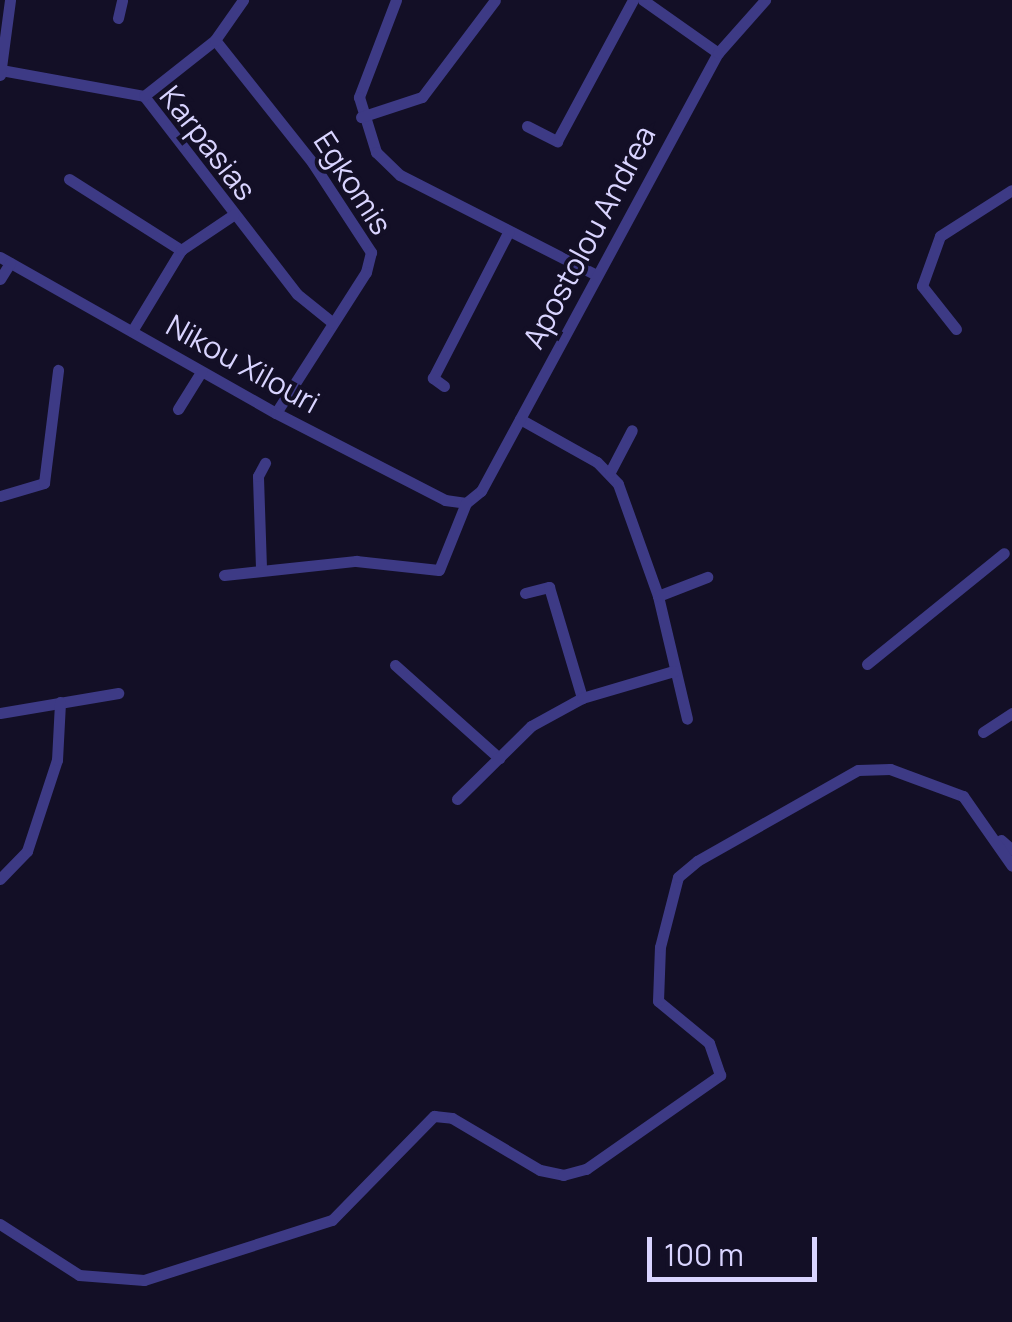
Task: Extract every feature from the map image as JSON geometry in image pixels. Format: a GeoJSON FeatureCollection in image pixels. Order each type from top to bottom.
{"type":"FeatureCollection","features":[{"type":"Feature","properties":{"kind":"street"},"geometry":{"type":"LineString","coordinates":[[1,72],[10,0]]}},
{"type":"Feature","properties":{"kind":"street"},"geometry":{"type":"LineString","coordinates":[[118,18],[122,0]]}},
{"type":"Feature","properties":{"kind":"street"},"geometry":{"type":"LineString","coordinates":[[144,96],[215,40],[242,0]]}},
{"type":"Feature","properties":{"kind":"street"},"geometry":{"type":"LineString","coordinates":[[396,0],[364,77],[361,117],[393,170],[594,274]]}},
{"type":"Feature","properties":{"kind":"street"},"geometry":{"type":"LineString","coordinates":[[361,117],[422,96],[495,0]]}},
{"type":"Feature","properties":{"kind":"street"},"geometry":{"type":"LineString","coordinates":[[527,126],[557,141],[633,0]]}},
{"type":"Feature","properties":{"kind":"street"},"geometry":{"type":"LineString","coordinates":[[643,0],[718,52]]}},
{"type":"Feature","properties":{"kind":"street","name":"Apostolou Andrea"},"geometry":{"type":"LineString","coordinates":[[262,568],[356,561],[439,570],[466,503],[481,491],[594,274],[718,52],[766,0]]}},
{"type":"Feature","properties":{"kind":"street","name":"Egkomis"},"geometry":{"type":"LineString","coordinates":[[215,40],[369,246],[366,272],[276,413]]}},
{"type":"Feature","properties":{"kind":"street","name":"Karpasias"},"geometry":{"type":"LineString","coordinates":[[1,72],[144,96],[297,294],[333,323]]}},
{"type":"Feature","properties":{"kind":"street"},"geometry":{"type":"LineString","coordinates":[[69,179],[181,250]]}},
{"type":"Feature","properties":{"kind":"street"},"geometry":{"type":"LineString","coordinates":[[956,329],[922,286],[940,236],[1012,190]]}},
{"type":"Feature","properties":{"kind":"street"},"geometry":{"type":"LineString","coordinates":[[132,330],[181,250],[233,215]]}},
{"type":"Feature","properties":{"kind":"street"},"geometry":{"type":"LineString","coordinates":[[444,386],[433,378],[509,231]]}},
{"type":"Feature","properties":{"kind":"street"},"geometry":{"type":"LineString","coordinates":[[0,279],[5,260]]}},
{"type":"Feature","properties":{"kind":"street","name":"Nikou Xilouri"},"geometry":{"type":"LineString","coordinates":[[5,260],[276,413],[446,500],[466,503]]}},
{"type":"Feature","properties":{"kind":"street"},"geometry":{"type":"LineString","coordinates":[[0,496],[44,484],[58,370]]}},
{"type":"Feature","properties":{"kind":"street"},"geometry":{"type":"LineString","coordinates":[[178,409],[202,372]]}},
{"type":"Feature","properties":{"kind":"street"},"geometry":{"type":"LineString","coordinates":[[520,419],[610,472],[658,596],[687,719]]}},
{"type":"Feature","properties":{"kind":"street"},"geometry":{"type":"LineString","coordinates":[[610,472],[632,430]]}},
{"type":"Feature","properties":{"kind":"street"},"geometry":{"type":"LineString","coordinates":[[224,575],[262,568],[258,476],[265,463]]}},
{"type":"Feature","properties":{"kind":"street"},"geometry":{"type":"LineString","coordinates":[[867,664],[1004,553]]}},
{"type":"Feature","properties":{"kind":"street"},"geometry":{"type":"LineString","coordinates":[[658,596],[707,576]]}},
{"type":"Feature","properties":{"kind":"street"},"geometry":{"type":"LineString","coordinates":[[526,593],[549,587],[582,698]]}},
{"type":"Feature","properties":{"kind":"street"},"geometry":{"type":"LineString","coordinates":[[395,665],[499,758]]}},
{"type":"Feature","properties":{"kind":"street"},"geometry":{"type":"LineString","coordinates":[[456,799],[531,726],[582,698],[674,672]]}},
{"type":"Feature","properties":{"kind":"street"},"geometry":{"type":"LineString","coordinates":[[0,713],[118,693]]}},
{"type":"Feature","properties":{"kind":"street"},"geometry":{"type":"LineString","coordinates":[[0,878],[27,851],[57,760],[60,702]]}},
{"type":"Feature","properties":{"kind":"street"},"geometry":{"type":"LineString","coordinates":[[984,732],[1012,713]]}},
{"type":"Feature","properties":{"kind":"street"},"geometry":{"type":"LineString","coordinates":[[0,1224],[79,1275],[144,1280],[332,1220],[434,1116],[452,1118],[540,1170],[563,1176],[586,1168],[720,1075],[709,1043],[658,1001],[660,948],[678,877],[697,862],[858,770],[890,769],[963,796],[1012,866]]}},
{"type":"Feature","properties":{"kind":"street"},"geometry":{"type":"LineString","coordinates":[[1001,840],[1012,850]]}}]}
